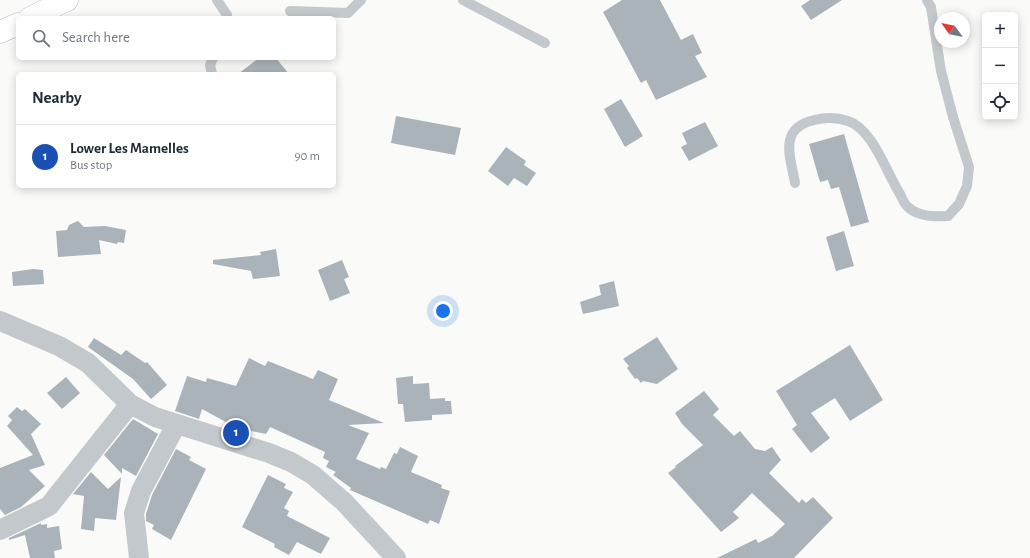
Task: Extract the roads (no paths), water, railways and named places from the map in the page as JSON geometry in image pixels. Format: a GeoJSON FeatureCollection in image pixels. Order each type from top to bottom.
{"type":"FeatureCollection","features":[{"type":"Feature","properties":{"kind":"main road"},"geometry":{"type":"LineString","coordinates":[[34,16],[67,0]]}},
{"type":"Feature","properties":{"kind":"main road"},"geometry":{"type":"LineString","coordinates":[[0,32],[16,25]]}},
{"type":"Feature","properties":{"kind":"street"},"geometry":{"type":"LineString","coordinates":[[0,321],[60,346],[88,363],[130,404],[154,417],[269,453],[291,462],[313,475],[344,502],[396,558]]}},
{"type":"Feature","properties":{"kind":"street"},"geometry":{"type":"LineString","coordinates":[[0,530],[49,506],[130,404]]}},
{"type":"Feature","properties":{"kind":"street"},"geometry":{"type":"LineString","coordinates":[[139,558],[134,513],[141,491],[176,425]]}},
{"type":"Feature","properties":{"kind":"lane"},"geometry":{"type":"LineString","coordinates":[[217,0],[227,16]]}},
{"type":"Feature","properties":{"kind":"lane"},"geometry":{"type":"LineString","coordinates":[[290,11],[348,13],[361,0]]}},
{"type":"Feature","properties":{"kind":"lane"},"geometry":{"type":"LineString","coordinates":[[463,0],[545,43]]}},
{"type":"Feature","properties":{"kind":"lane"},"geometry":{"type":"LineString","coordinates":[[795,183],[790,153],[790,140],[798,127],[811,120],[825,118],[848,121],[859,128],[872,143],[907,207],[918,214],[939,217],[948,216],[959,204],[967,186],[969,167],[941,71],[931,7],[927,0]]}},
{"type":"Feature","properties":{"kind":"lane"},"geometry":{"type":"LineString","coordinates":[[212,60],[210,65],[212,72]]}},
{"type":"Feature","properties":{"kind":"place","name":"Lower Les Mamelles"},"geometry":{"type":"Point","coordinates":[236,433]}}]}
